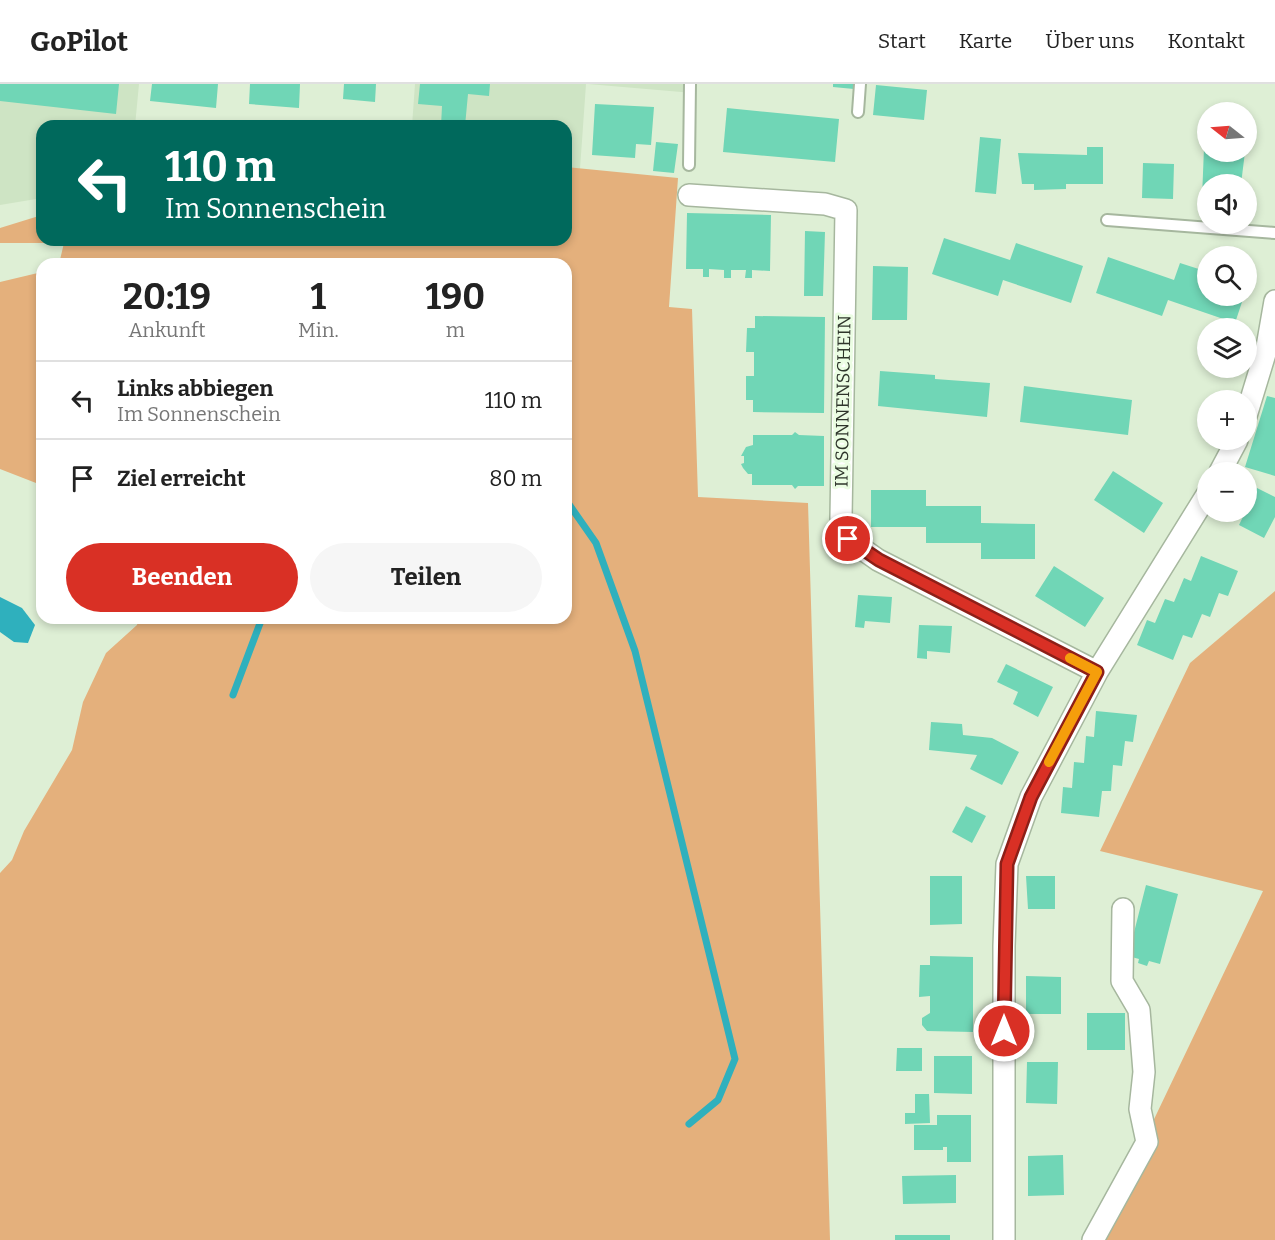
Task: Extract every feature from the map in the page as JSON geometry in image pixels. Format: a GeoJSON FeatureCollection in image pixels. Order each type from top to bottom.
{"type":"FeatureCollection","features":[{"type":"Feature","properties":{"kind":"street","name":"IM SONNENSCHEIN"},"geometry":{"type":"LineString","coordinates":[[689,195],[825,204],[846,210],[841,518],[848,539],[879,560],[1097,672]]}},
{"type":"Feature","properties":{"kind":"street"},"geometry":{"type":"LineString","coordinates":[[1254,390],[1267,346],[1275,301]]}},
{"type":"Feature","properties":{"kind":"street"},"geometry":{"type":"LineString","coordinates":[[1004,1240],[1004,946],[1007,864],[1031,797],[1097,672],[1197,511]]}},
{"type":"Feature","properties":{"kind":"street"},"geometry":{"type":"LineString","coordinates":[[1093,1240],[1147,1142],[1140,1109],[1144,1072],[1139,1010],[1122,981],[1123,909]]}},
{"type":"Feature","properties":{"kind":"lane"},"geometry":{"type":"LineString","coordinates":[[689,165],[690,84]]}},
{"type":"Feature","properties":{"kind":"lane"},"geometry":{"type":"LineString","coordinates":[[858,112],[860,84]]}},
{"type":"Feature","properties":{"kind":"lane"},"geometry":{"type":"LineString","coordinates":[[1107,220],[1275,233]]}},
{"type":"Feature","properties":{"kind":"shaded area"},"geometry":{"type":"Polygon","coordinates":[[[0,84],[139,84],[136,120],[36,120],[36,199],[0,205],[0,84]]]}},
{"type":"Feature","properties":{"kind":"shaded area"},"geometry":{"type":"Polygon","coordinates":[[[415,84],[586,84],[580,169],[572,168],[572,120],[412,120],[415,84]]]}},
{"type":"Feature","properties":{"kind":"shaded area"},"geometry":{"type":"Polygon","coordinates":[[[588,84],[694,84],[693,93],[588,84]]]}},
{"type":"Feature","properties":{"kind":"shaded area"},"geometry":{"type":"Polygon","coordinates":[[[572,168],[678,178],[669,307],[692,309],[698,497],[808,503],[830,1240],[0,1240],[0,873],[12,860],[24,831],[72,750],[83,702],[106,653],[137,624],[572,624],[572,258],[60,258],[63,246],[572,246],[572,168]]]}},
{"type":"Feature","properties":{"kind":"shaded area"},"geometry":{"type":"Polygon","coordinates":[[[36,217],[36,243],[0,243],[0,228],[36,217]]]}},
{"type":"Feature","properties":{"kind":"shaded area"},"geometry":{"type":"Polygon","coordinates":[[[36,273],[36,483],[0,469],[0,282],[36,273]]]}},
{"type":"Feature","properties":{"kind":"shaded area"},"geometry":{"type":"Polygon","coordinates":[[[1275,591],[1275,1240],[1089,1240],[1136,1157],[1263,891],[1100,851],[1190,663],[1275,591]]]}},
{"type":"Feature","properties":{"kind":"water"},"geometry":{"type":"Polygon","coordinates":[[[0,597],[22,608],[35,625],[28,643],[14,642],[0,632],[0,597]]]}},
{"type":"Feature","properties":{"kind":"building"},"geometry":{"type":"Polygon","coordinates":[[[0,84],[119,84],[116,114],[0,101],[0,84]]]}},
{"type":"Feature","properties":{"kind":"building"},"geometry":{"type":"Polygon","coordinates":[[[152,84],[218,84],[216,108],[150,101],[152,84]]]}},
{"type":"Feature","properties":{"kind":"building"},"geometry":{"type":"Polygon","coordinates":[[[250,84],[300,84],[299,108],[249,104],[250,84]]]}},
{"type":"Feature","properties":{"kind":"building"},"geometry":{"type":"Polygon","coordinates":[[[344,84],[376,84],[375,102],[343,99],[344,84]]]}},
{"type":"Feature","properties":{"kind":"building"},"geometry":{"type":"Polygon","coordinates":[[[420,84],[490,84],[489,96],[468,94],[466,120],[441,120],[442,106],[418,104],[420,84]]]}},
{"type":"Feature","properties":{"kind":"building"},"geometry":{"type":"Polygon","coordinates":[[[833,84],[854,84],[854,89],[833,87],[833,84]]]}},
{"type":"Feature","properties":{"kind":"building"},"geometry":{"type":"Polygon","coordinates":[[[876,85],[927,90],[924,120],[873,115],[876,85]]]}},
{"type":"Feature","properties":{"kind":"building"},"geometry":{"type":"Polygon","coordinates":[[[595,104],[654,107],[651,145],[636,144],[635,158],[592,155],[595,104]]]}},
{"type":"Feature","properties":{"kind":"building"},"geometry":{"type":"Polygon","coordinates":[[[727,108],[839,119],[835,162],[723,152],[727,108]]]}},
{"type":"Feature","properties":{"kind":"building"},"geometry":{"type":"Polygon","coordinates":[[[980,137],[1001,139],[996,194],[975,192],[980,137]]]}},
{"type":"Feature","properties":{"kind":"building"},"geometry":{"type":"Polygon","coordinates":[[[656,142],[678,144],[674,173],[653,171],[656,142]]]}},
{"type":"Feature","properties":{"kind":"building"},"geometry":{"type":"Polygon","coordinates":[[[1087,147],[1103,147],[1103,184],[1066,184],[1066,189],[1034,190],[1034,184],[1022,184],[1018,153],[1087,155],[1087,147]]]}},
{"type":"Feature","properties":{"kind":"building"},"geometry":{"type":"Polygon","coordinates":[[[1203,162],[1244,162],[1242,174],[1203,174],[1203,162]]]}},
{"type":"Feature","properties":{"kind":"building"},"geometry":{"type":"Polygon","coordinates":[[[1143,163],[1174,164],[1173,199],[1142,198],[1143,163]]]}},
{"type":"Feature","properties":{"kind":"building"},"geometry":{"type":"Polygon","coordinates":[[[687,213],[771,215],[770,271],[752,270],[752,278],[745,278],[746,270],[731,270],[731,278],[724,278],[724,270],[709,269],[709,277],[703,277],[703,269],[686,269],[687,213]]]}},
{"type":"Feature","properties":{"kind":"building"},"geometry":{"type":"Polygon","coordinates":[[[805,231],[825,232],[823,296],[804,296],[805,231]]]}},
{"type":"Feature","properties":{"kind":"building"},"geometry":{"type":"Polygon","coordinates":[[[944,238],[1010,260],[1016,243],[1083,266],[1071,303],[1003,280],[998,296],[932,274],[944,238]]]}},
{"type":"Feature","properties":{"kind":"building"},"geometry":{"type":"Polygon","coordinates":[[[1108,257],[1174,280],[1180,263],[1197,268],[1197,306],[1241,306],[1237,318],[1220,318],[1168,300],[1162,316],[1096,293],[1108,257]]]}},
{"type":"Feature","properties":{"kind":"building"},"geometry":{"type":"Polygon","coordinates":[[[873,266],[908,267],[907,320],[872,320],[873,266]]]}},
{"type":"Feature","properties":{"kind":"building"},"geometry":{"type":"Polygon","coordinates":[[[755,316],[825,317],[824,413],[753,412],[753,400],[746,400],[746,376],[754,376],[754,352],[746,352],[747,328],[755,328],[755,316]]]}},
{"type":"Feature","properties":{"kind":"building"},"geometry":{"type":"Polygon","coordinates":[[[880,371],[935,375],[935,379],[990,383],[987,417],[878,406],[880,371]]]}},
{"type":"Feature","properties":{"kind":"building"},"geometry":{"type":"Polygon","coordinates":[[[1024,386],[1132,400],[1128,435],[1020,422],[1024,386]]]}},
{"type":"Feature","properties":{"kind":"building"},"geometry":{"type":"Polygon","coordinates":[[[1267,396],[1275,398],[1275,476],[1257,471],[1257,462],[1247,462],[1250,450],[1257,450],[1257,428],[1267,396]]]}},
{"type":"Feature","properties":{"kind":"building"},"geometry":{"type":"Polygon","coordinates":[[[795,432],[799,435],[824,436],[824,486],[798,486],[795,489],[792,485],[752,485],[752,474],[748,474],[743,468],[741,464],[744,463],[744,456],[741,456],[746,447],[753,445],[753,435],[792,435],[795,432]]]}},
{"type":"Feature","properties":{"kind":"building"},"geometry":{"type":"Polygon","coordinates":[[[1113,471],[1163,503],[1144,533],[1094,500],[1113,471]]]}},
{"type":"Feature","properties":{"kind":"building"},"geometry":{"type":"Polygon","coordinates":[[[1257,488],[1275,497],[1275,517],[1264,538],[1239,525],[1240,522],[1257,522],[1257,488]]]}},
{"type":"Feature","properties":{"kind":"building"},"geometry":{"type":"Polygon","coordinates":[[[871,490],[926,490],[926,506],[981,506],[981,523],[1035,524],[1035,559],[981,559],[981,543],[926,543],[926,527],[871,527],[871,490]]]}},
{"type":"Feature","properties":{"kind":"building"},"geometry":{"type":"Polygon","coordinates":[[[1201,556],[1238,571],[1228,596],[1219,593],[1210,617],[1202,614],[1192,638],[1183,635],[1173,660],[1137,645],[1147,620],[1155,623],[1165,599],[1174,602],[1184,578],[1191,581],[1201,556]]]}},
{"type":"Feature","properties":{"kind":"building"},"geometry":{"type":"Polygon","coordinates":[[[1054,566],[1104,598],[1085,627],[1035,596],[1054,566]]]}},
{"type":"Feature","properties":{"kind":"building"},"geometry":{"type":"Polygon","coordinates":[[[858,595],[892,597],[890,623],[865,621],[864,628],[855,627],[858,595]]]}},
{"type":"Feature","properties":{"kind":"building"},"geometry":{"type":"Polygon","coordinates":[[[919,625],[952,626],[950,653],[927,651],[927,659],[917,658],[919,625]]]}},
{"type":"Feature","properties":{"kind":"building"},"geometry":{"type":"Polygon","coordinates":[[[1006,664],[1053,687],[1038,717],[1013,704],[1018,692],[997,682],[1006,664]]]}},
{"type":"Feature","properties":{"kind":"building"},"geometry":{"type":"Polygon","coordinates":[[[1096,711],[1137,715],[1133,742],[1125,741],[1122,766],[1113,765],[1111,791],[1102,791],[1099,817],[1061,813],[1063,787],[1072,788],[1074,762],[1084,763],[1086,736],[1094,737],[1096,711]]]}},
{"type":"Feature","properties":{"kind":"building"},"geometry":{"type":"Polygon","coordinates":[[[931,722],[962,724],[963,735],[992,738],[1019,752],[1002,785],[970,769],[977,755],[929,750],[931,722]]]}},
{"type":"Feature","properties":{"kind":"building"},"geometry":{"type":"Polygon","coordinates":[[[966,806],[986,816],[972,843],[952,832],[966,806]]]}},
{"type":"Feature","properties":{"kind":"building"},"geometry":{"type":"Polygon","coordinates":[[[930,876],[962,876],[962,924],[930,925],[930,876]]]}},
{"type":"Feature","properties":{"kind":"building"},"geometry":{"type":"Polygon","coordinates":[[[1026,876],[1055,876],[1055,909],[1028,909],[1026,876]]]}},
{"type":"Feature","properties":{"kind":"building"},"geometry":{"type":"Polygon","coordinates":[[[1146,885],[1178,894],[1160,964],[1149,961],[1147,966],[1138,963],[1139,959],[1128,956],[1146,885]]]}},
{"type":"Feature","properties":{"kind":"building"},"geometry":{"type":"Polygon","coordinates":[[[930,956],[973,957],[973,1032],[927,1031],[922,1025],[922,1018],[930,1013],[930,996],[919,997],[920,965],[930,965],[930,956]]]}},
{"type":"Feature","properties":{"kind":"building"},"geometry":{"type":"Polygon","coordinates":[[[1026,976],[1061,977],[1061,1014],[1026,1014],[1026,976]]]}},
{"type":"Feature","properties":{"kind":"building"},"geometry":{"type":"Polygon","coordinates":[[[1087,1013],[1125,1013],[1125,1050],[1087,1050],[1087,1013]]]}},
{"type":"Feature","properties":{"kind":"building"},"geometry":{"type":"Polygon","coordinates":[[[897,1048],[922,1048],[922,1071],[896,1071],[897,1048]]]}},
{"type":"Feature","properties":{"kind":"building"},"geometry":{"type":"Polygon","coordinates":[[[934,1056],[972,1056],[972,1094],[934,1093],[934,1056]]]}},
{"type":"Feature","properties":{"kind":"building"},"geometry":{"type":"Polygon","coordinates":[[[1027,1062],[1058,1062],[1057,1104],[1026,1103],[1027,1062]]]}},
{"type":"Feature","properties":{"kind":"building"},"geometry":{"type":"Polygon","coordinates":[[[915,1094],[929,1094],[930,1123],[905,1124],[905,1113],[915,1113],[915,1094]]]}},
{"type":"Feature","properties":{"kind":"building"},"geometry":{"type":"Polygon","coordinates":[[[937,1115],[971,1115],[971,1162],[947,1162],[947,1147],[943,1147],[943,1150],[914,1150],[914,1125],[937,1125],[937,1115]]]}},
{"type":"Feature","properties":{"kind":"building"},"geometry":{"type":"Polygon","coordinates":[[[1063,1155],[1064,1195],[1028,1196],[1028,1156],[1063,1155]]]}},
{"type":"Feature","properties":{"kind":"building"},"geometry":{"type":"Polygon","coordinates":[[[956,1175],[956,1203],[903,1204],[902,1176],[956,1175]]]}},
{"type":"Feature","properties":{"kind":"building"},"geometry":{"type":"Polygon","coordinates":[[[895,1235],[950,1235],[950,1240],[895,1240],[895,1235]]]}},
{"type":"Feature","properties":{"kind":"waterway"},"geometry":{"type":"LineString","coordinates":[[572,509],[596,543],[635,651],[735,1059],[718,1100],[689,1124]]}},
{"type":"Feature","properties":{"kind":"waterway"},"geometry":{"type":"LineString","coordinates":[[233,695],[260,624]]}},
{"type":"Feature","properties":{"kind":"slow traffic"},"geometry":{"type":"LineString","coordinates":[[1049,762],[1097,672],[1070,658]]}},
{"type":"Feature","properties":{"kind":"route"},"geometry":{"type":"LineString","coordinates":[[848,539],[879,560],[1097,672],[1031,797],[1007,864],[1004,1031]]}}]}
